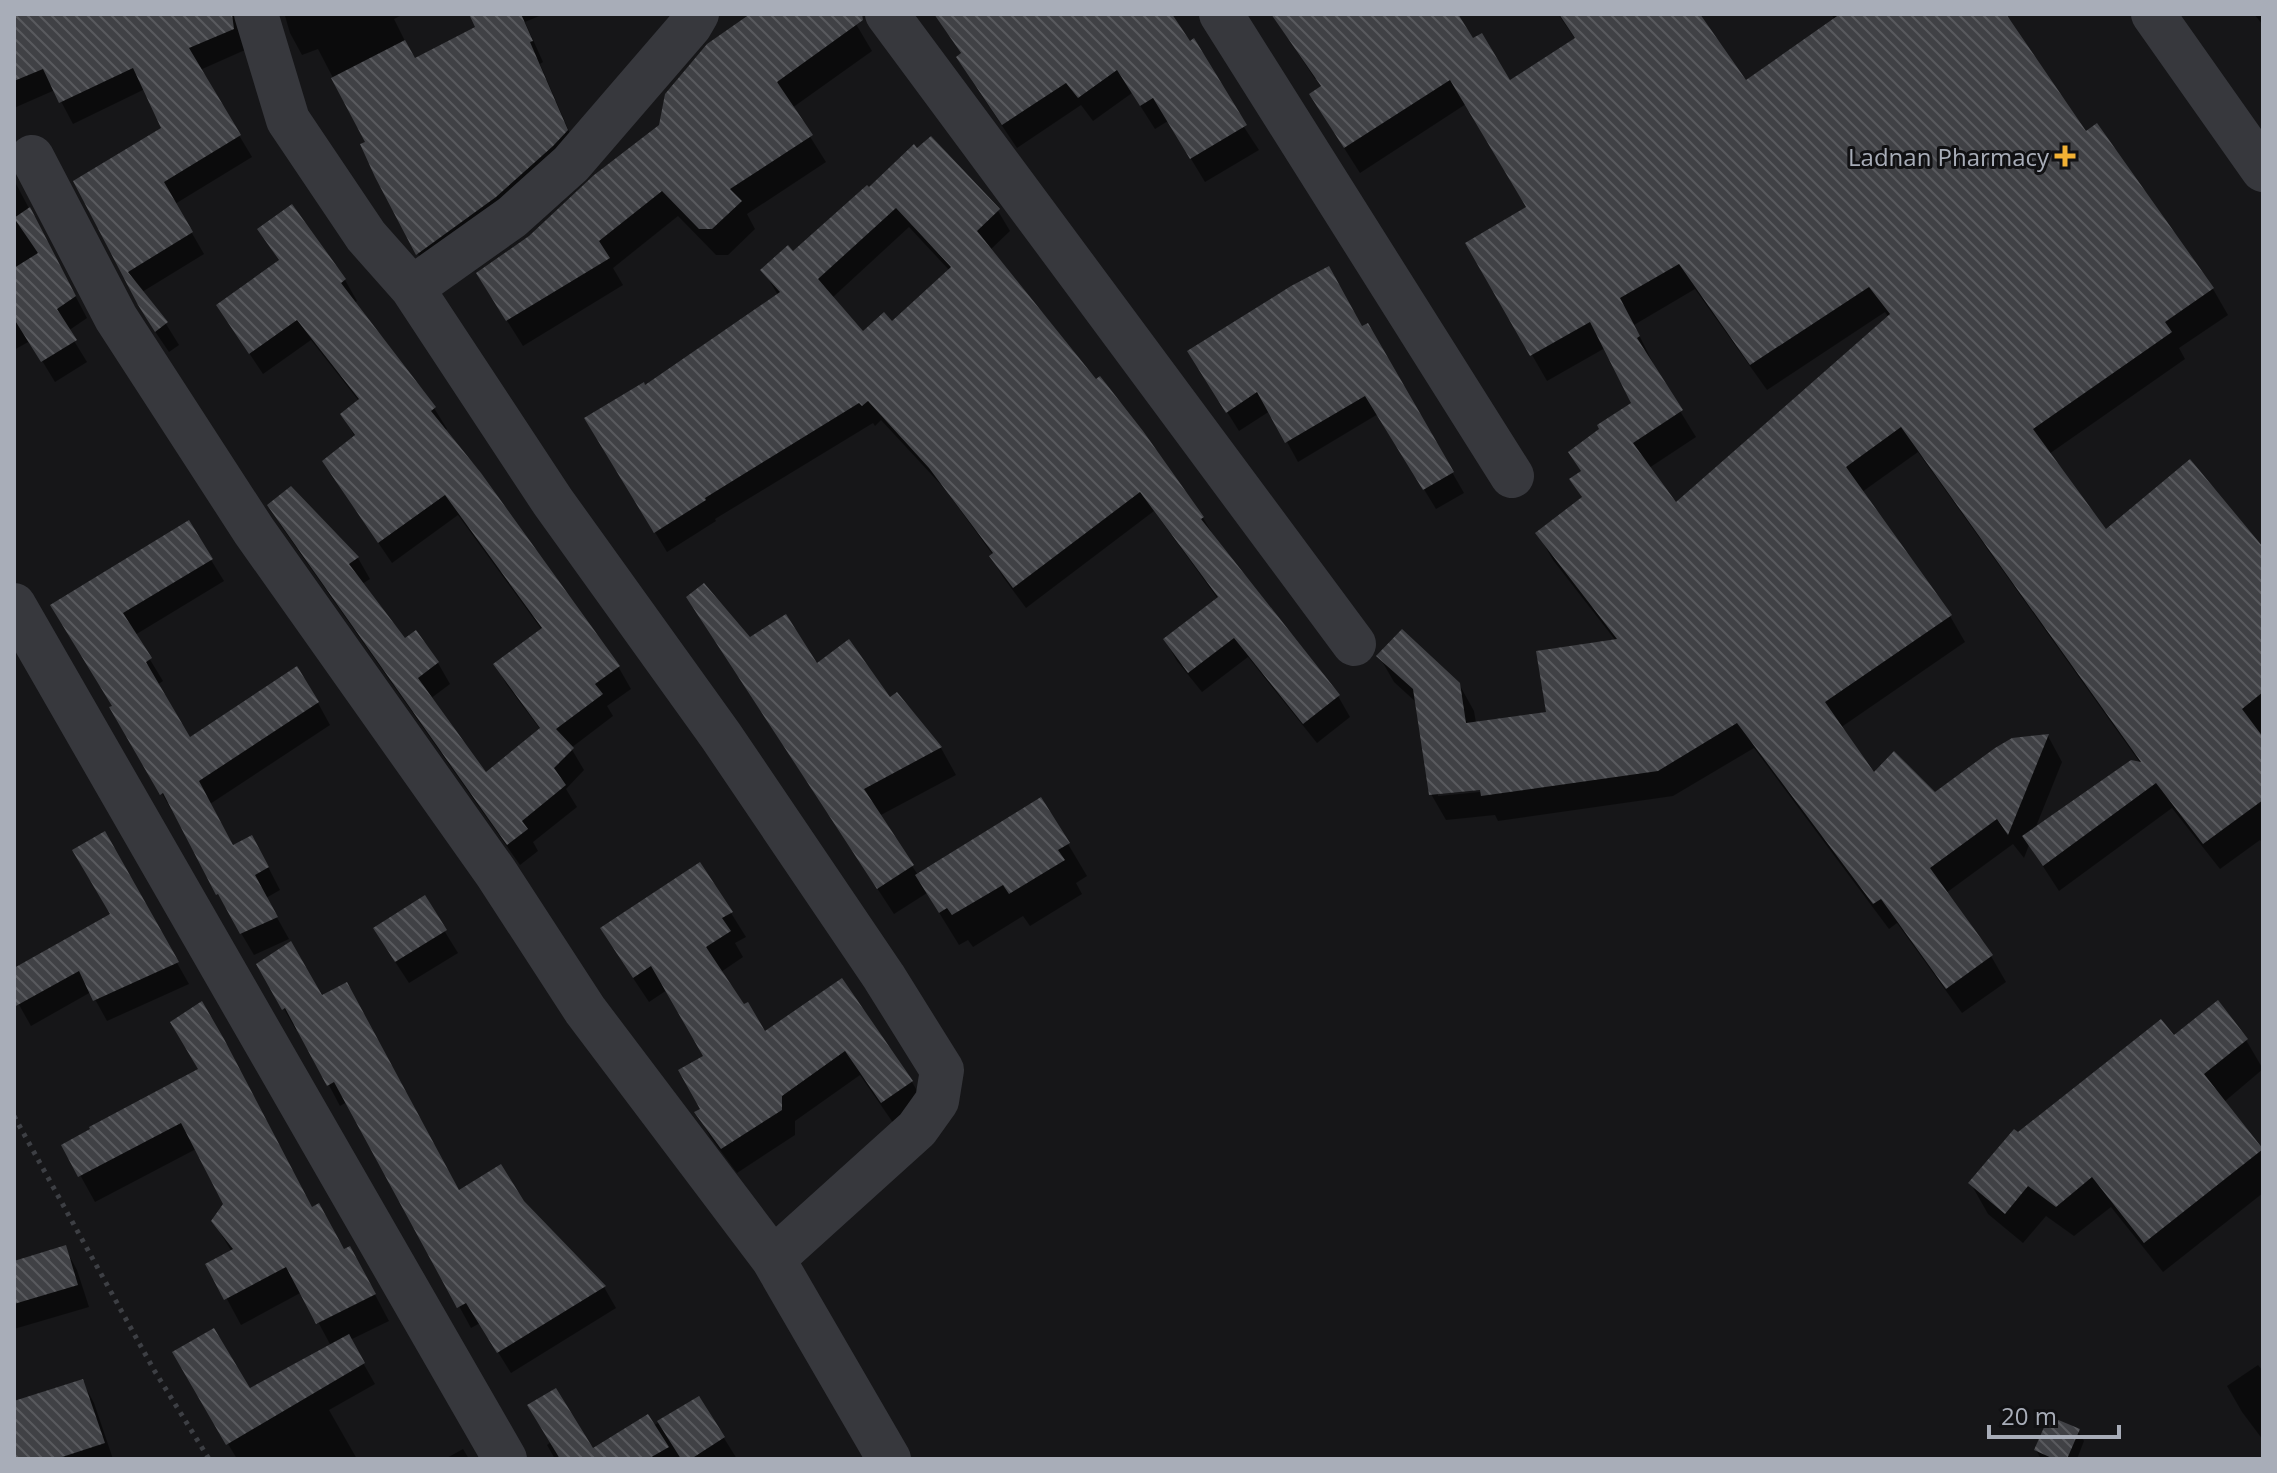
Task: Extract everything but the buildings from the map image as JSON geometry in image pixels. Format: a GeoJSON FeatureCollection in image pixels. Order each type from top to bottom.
{"type":"FeatureCollection","features":[{"type":"Feature","properties":{"kind":"street"},"geometry":{"type":"LineString","coordinates":[[256,14],[288,120],[366,236],[412,288],[553,502],[721,736],[884,977],[942,1070],[937,1101],[917,1129],[773,1259]]}},
{"type":"Feature","properties":{"kind":"street"},"geometry":{"type":"LineString","coordinates":[[412,288],[512,217],[571,164],[697,14]]}},
{"type":"Feature","properties":{"kind":"street"},"geometry":{"type":"LineString","coordinates":[[887,14],[1354,644]]}},
{"type":"Feature","properties":{"kind":"street"},"geometry":{"type":"LineString","coordinates":[[1221,14],[1512,476]]}},
{"type":"Feature","properties":{"kind":"street"},"geometry":{"type":"LineString","coordinates":[[2153,14],[2263,170]]}},
{"type":"Feature","properties":{"kind":"street"},"geometry":{"type":"LineString","coordinates":[[32,157],[116,318],[254,531],[496,873],[585,1010],[773,1259],[889,1459]]}},
{"type":"Feature","properties":{"kind":"street"},"geometry":{"type":"LineString","coordinates":[[14,605],[505,1459]]}},
{"type":"Feature","properties":{"kind":"path"},"geometry":{"type":"LineString","coordinates":[[14,1116],[154,1370],[209,1459]]}},
{"type":"Feature","properties":{"kind":"place","name":"Ladnan Pharmacy"},"geometry":{"type":"Point","coordinates":[2065,156]}}]}
